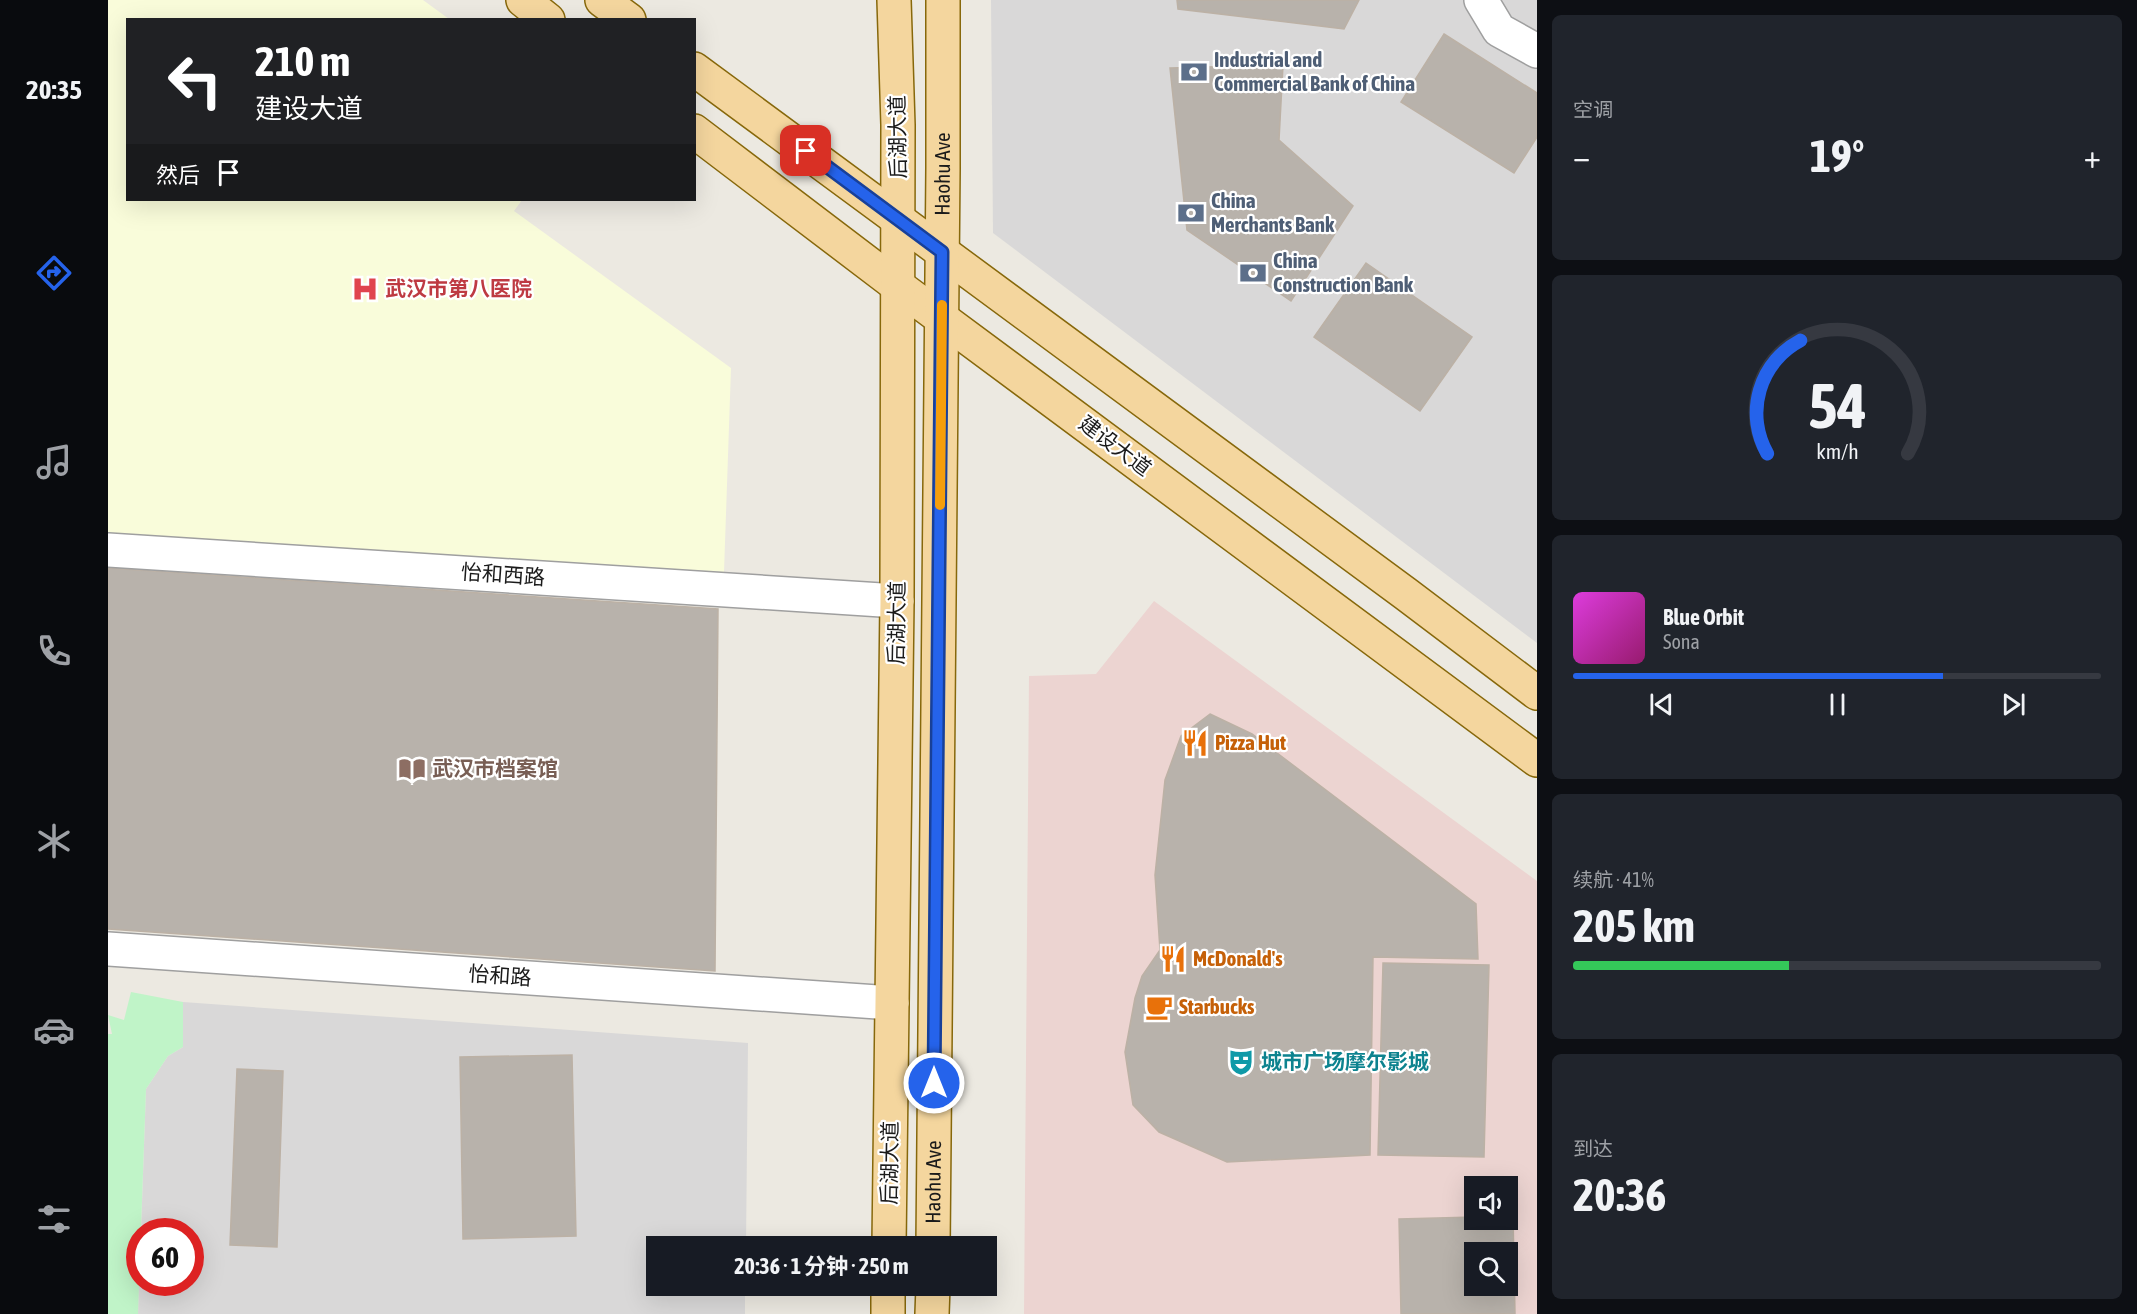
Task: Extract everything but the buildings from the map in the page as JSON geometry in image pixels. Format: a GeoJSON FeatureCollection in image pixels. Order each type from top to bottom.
{"type":"FeatureCollection","features":[{"type":"Feature","properties":{"kind":"main road"},"geometry":{"type":"LineString","coordinates":[[523,0],[546,18]]}},
{"type":"Feature","properties":{"kind":"main road"},"geometry":{"type":"LineString","coordinates":[[602,0],[625,18]]}},
{"type":"Feature","properties":{"kind":"main road","name":"后湖大道"},"geometry":{"type":"LineString","coordinates":[[889,1236],[897,601],[898,125],[894,0]]}},
{"type":"Feature","properties":{"kind":"main road","name":"Haohu Ave"},"geometry":{"type":"LineString","coordinates":[[933,1236],[942,318],[942,0]]}},
{"type":"Feature","properties":{"kind":"main road"},"geometry":{"type":"LineString","coordinates":[[696,70],[1397,587],[1537,693]]}},
{"type":"Feature","properties":{"kind":"main road","name":"建设大道"},"geometry":{"type":"LineString","coordinates":[[696,133],[898,286],[1537,760]]}},
{"type":"Feature","properties":{"kind":"main road"},"geometry":{"type":"LineString","coordinates":[[888,1296],[888,1314]]}},
{"type":"Feature","properties":{"kind":"main road"},"geometry":{"type":"LineString","coordinates":[[932,1314],[933,1296]]}},
{"type":"Feature","properties":{"kind":"street"},"geometry":{"type":"LineString","coordinates":[[1481,0],[1499,30],[1537,51]]}},
{"type":"Feature","properties":{"kind":"street","name":"怡和西路"},"geometry":{"type":"LineString","coordinates":[[108,550],[897,601]]}},
{"type":"Feature","properties":{"kind":"street","name":"怡和路"},"geometry":{"type":"LineString","coordinates":[[108,950],[892,1003]]}},
{"type":"Feature","properties":{"kind":"shaded area","name":"武汉市第八医院"},"geometry":{"type":"Polygon","coordinates":[[[108,0],[423,0],[448,18],[126,18],[126,201],[521,201],[514,211],[731,368],[724,572],[108,534],[108,0]]]}},
{"type":"Feature","properties":{"kind":"shaded area"},"geometry":{"type":"Polygon","coordinates":[[[991,0],[1537,0],[1537,643],[993,233],[991,0]]]}},
{"type":"Feature","properties":{"kind":"shaded area"},"geometry":{"type":"Polygon","coordinates":[[[1154,601],[1537,881],[1537,1314],[1024,1314],[1029,676],[1096,674],[1154,601]]]}},
{"type":"Feature","properties":{"kind":"shaded area"},"geometry":{"type":"Polygon","coordinates":[[[183,1002],[748,1043],[746,1236],[646,1236],[646,1296],[745,1296],[745,1314],[138,1314],[138,1296],[204,1296],[204,1218],[141,1218],[146,1089],[168,1056],[183,1047],[183,1002]]]}},
{"type":"Feature","properties":{"kind":"green space"},"geometry":{"type":"Polygon","coordinates":[[[131,992],[183,1002],[183,1047],[168,1056],[146,1089],[141,1218],[126,1218],[126,1296],[139,1296],[138,1314],[108,1314],[108,1034],[112,1034],[108,1015],[124,1020],[131,992]]]}},
{"type":"Feature","properties":{"kind":"slow traffic"},"geometry":{"type":"LineString","coordinates":[[940,505],[942,305]]}},
{"type":"Feature","properties":{"kind":"place","name":"Industrial and Commercial Bank of China"},"geometry":{"type":"Point","coordinates":[1194,72]}},
{"type":"Feature","properties":{"kind":"place","name":"China Merchants Bank"},"geometry":{"type":"Point","coordinates":[1191,213]}},
{"type":"Feature","properties":{"kind":"place","name":"China Construction Bank"},"geometry":{"type":"Point","coordinates":[1253,273]}},
{"type":"Feature","properties":{"kind":"place","name":"武汉市第八医院"},"geometry":{"type":"Point","coordinates":[365,289]}},
{"type":"Feature","properties":{"kind":"place","name":"Pizza Hut"},"geometry":{"type":"Point","coordinates":[1195,743]}},
{"type":"Feature","properties":{"kind":"place","name":"武汉市档案馆"},"geometry":{"type":"Point","coordinates":[412,769]}},
{"type":"Feature","properties":{"kind":"place","name":"McDonald's"},"geometry":{"type":"Point","coordinates":[1173,959]}},
{"type":"Feature","properties":{"kind":"place","name":"Starbucks"},"geometry":{"type":"Point","coordinates":[1159,1007]}},
{"type":"Feature","properties":{"kind":"place","name":"城市广场摩尔影城"},"geometry":{"type":"Point","coordinates":[1241,1062]}},
{"type":"Feature","properties":{"kind":"route"},"geometry":{"type":"LineString","coordinates":[[806,151],[942,252],[934,1083]]}}]}
